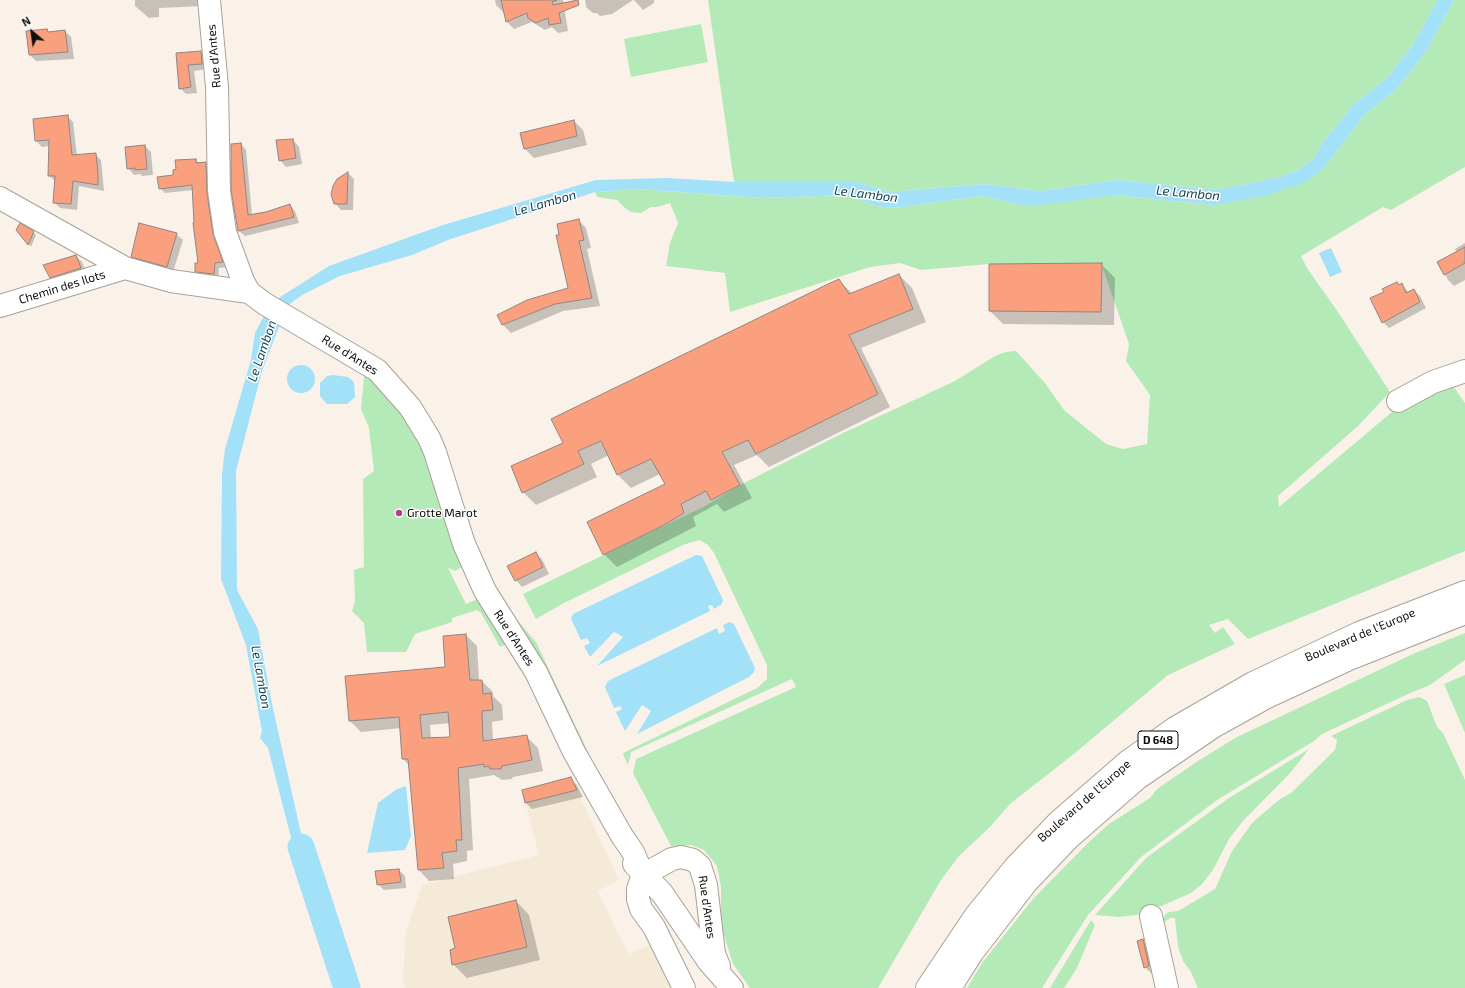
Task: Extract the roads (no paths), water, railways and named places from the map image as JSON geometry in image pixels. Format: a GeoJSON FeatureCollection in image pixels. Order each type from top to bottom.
{"type":"FeatureCollection","features":[{"type":"Feature","properties":{"kind":"main road","name":"Rue d'Antes"},"geometry":{"type":"LineString","coordinates":[[209,0],[217,87],[217,169],[221,212],[229,246],[237,268],[257,298],[289,319],[377,370],[410,407],[435,452],[470,560],[496,610],[536,672],[574,752],[582,782],[601,823],[643,875],[662,893],[709,962],[731,986]]}},
{"type":"Feature","properties":{"kind":"main road"},"geometry":{"type":"LineString","coordinates":[[0,198],[125,268],[171,281],[257,298]]}},
{"type":"Feature","properties":{"kind":"main road","name":"Chemin des Ilots"},"geometry":{"type":"LineString","coordinates":[[0,306],[125,268]]}},
{"type":"Feature","properties":{"kind":"main road"},"geometry":{"type":"LineString","coordinates":[[1398,401],[1433,382],[1465,371]]}},
{"type":"Feature","properties":{"kind":"main road","name":"Boulevard de l'Europe"},"geometry":{"type":"LineString","coordinates":[[927,988],[976,915],[1015,867],[1069,811],[1127,762],[1175,728],[1253,683],[1359,633],[1465,592]]}},
{"type":"Feature","properties":{"kind":"main road","name":"Boulevard de l'Europe"},"geometry":{"type":"LineString","coordinates":[[950,988],[981,941],[1028,882],[1069,838],[1138,778],[1213,727],[1267,697],[1349,659],[1465,613]]}},
{"type":"Feature","properties":{"kind":"main road","name":"Rue d'Antes"},"geometry":{"type":"LineString","coordinates":[[643,875],[668,861],[681,857],[693,860],[700,866],[706,885],[714,954],[731,986]]}},
{"type":"Feature","properties":{"kind":"main road"},"geometry":{"type":"LineString","coordinates":[[643,875],[638,889],[638,899],[641,909],[654,927]]}},
{"type":"Feature","properties":{"kind":"main road"},"geometry":{"type":"LineString","coordinates":[[662,893],[650,905],[650,914],[654,927],[684,988]]}},
{"type":"Feature","properties":{"kind":"main road"},"geometry":{"type":"LineString","coordinates":[[1150,916],[1167,988]]}},
{"type":"Feature","properties":{"kind":"water"},"geometry":{"type":"Polygon","coordinates":[[[1438,0],[1454,0],[1425,53],[1396,90],[1365,114],[1323,169],[1306,182],[1265,196],[1214,205],[1117,195],[1040,205],[1022,205],[981,196],[894,208],[876,206],[846,195],[762,198],[638,189],[595,192],[448,240],[412,255],[340,276],[302,295],[287,306],[262,371],[236,471],[237,590],[258,629],[272,704],[313,887],[351,988],[344,988],[306,896],[268,748],[260,738],[262,731],[246,645],[221,579],[222,474],[225,449],[251,360],[255,333],[265,314],[280,297],[329,266],[443,225],[596,180],[667,178],[734,182],[856,182],[891,192],[984,184],[1040,191],[1117,180],[1216,190],[1281,177],[1300,169],[1314,158],[1321,145],[1354,104],[1387,78],[1412,46],[1438,0]]]}},
{"type":"Feature","properties":{"kind":"water"},"geometry":{"type":"Polygon","coordinates":[[[1331,248],[1342,272],[1330,277],[1319,253],[1331,248]]]}},
{"type":"Feature","properties":{"kind":"water"},"geometry":{"type":"Polygon","coordinates":[[[301,365],[311,369],[315,379],[311,389],[301,393],[291,389],[287,379],[291,369],[301,365]]]}},
{"type":"Feature","properties":{"kind":"water"},"geometry":{"type":"Polygon","coordinates":[[[333,375],[348,377],[354,382],[355,397],[347,404],[327,404],[320,396],[320,383],[327,376],[333,375]]]}},
{"type":"Feature","properties":{"kind":"water"},"geometry":{"type":"Polygon","coordinates":[[[696,555],[702,556],[723,600],[722,604],[714,609],[712,605],[708,606],[710,611],[597,666],[623,637],[614,632],[590,657],[584,646],[590,643],[587,638],[581,640],[571,619],[573,614],[696,555]]]}},
{"type":"Feature","properties":{"kind":"water"},"geometry":{"type":"Polygon","coordinates":[[[730,622],[734,624],[755,668],[754,672],[749,677],[637,734],[651,711],[642,705],[625,731],[616,712],[622,709],[620,706],[614,708],[605,687],[608,681],[717,628],[719,634],[725,631],[723,625],[730,622]]]}},
{"type":"Feature","properties":{"kind":"water"},"geometry":{"type":"Polygon","coordinates":[[[406,786],[411,836],[405,850],[367,853],[378,803],[397,789],[406,786]]]}},
{"type":"Feature","properties":{"kind":"waterway","name":"Le Lambon"},"geometry":{"type":"LineString","coordinates":[[301,847],[347,988]]}},
{"type":"Feature","properties":{"kind":"place","name":"Grotte Marot"},"geometry":{"type":"Point","coordinates":[399,513]}}]}
